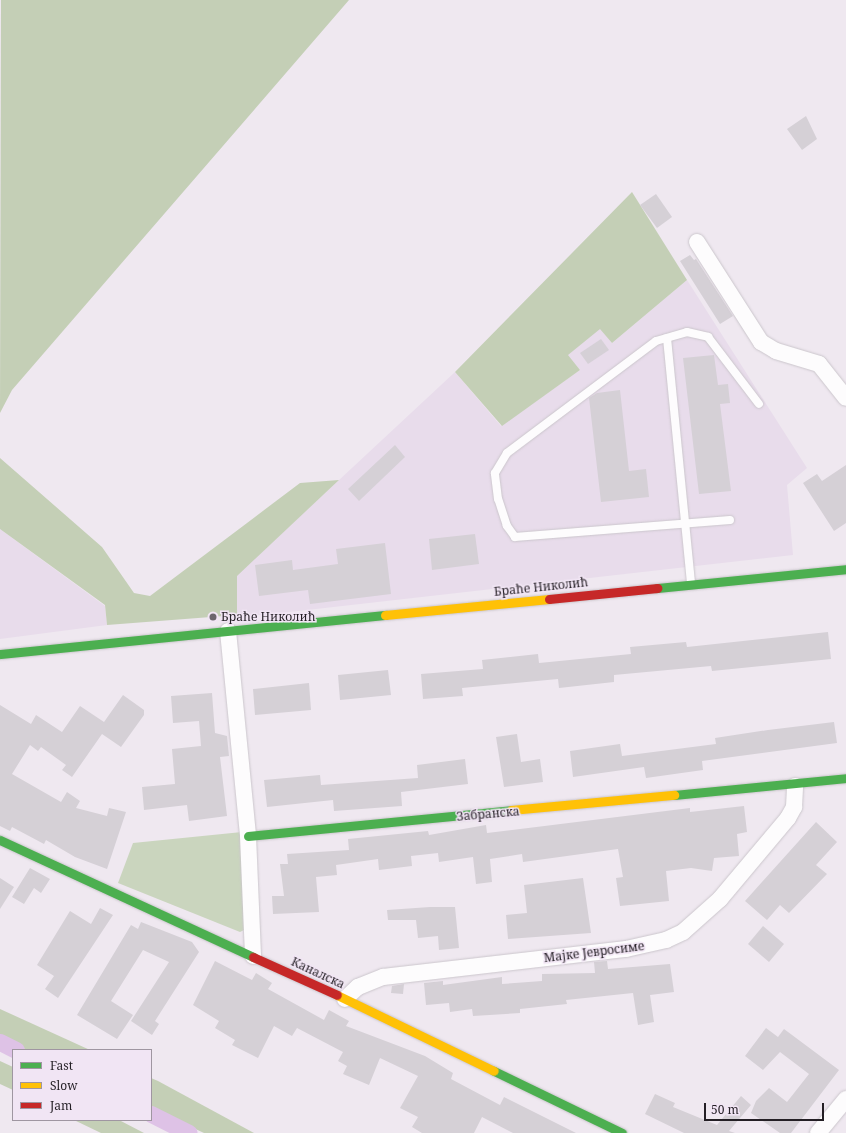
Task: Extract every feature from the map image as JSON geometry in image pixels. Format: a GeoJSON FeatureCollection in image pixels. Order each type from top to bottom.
{"type":"FeatureCollection","features":[{"type":"Feature","properties":{"kind":"street"},"geometry":{"type":"LineString","coordinates":[[697,242],[761,342],[776,351],[819,364],[846,398]]}},
{"type":"Feature","properties":{"kind":"street","name":"Браће Николић"},"geometry":{"type":"LineString","coordinates":[[0,654],[846,569]]}},
{"type":"Feature","properties":{"kind":"street"},"geometry":{"type":"LineString","coordinates":[[228,631],[248,836],[253,956]]}},
{"type":"Feature","properties":{"kind":"street","name":"Забранска"},"geometry":{"type":"LineString","coordinates":[[248,836],[795,786],[846,778]]}},
{"type":"Feature","properties":{"kind":"street","name":"Мајке Јевросиме"},"geometry":{"type":"LineString","coordinates":[[345,999],[358,987],[383,977],[626,949],[666,940],[683,932],[716,904],[788,818],[795,803],[795,786]]}},
{"type":"Feature","properties":{"kind":"street","name":"Каналска"},"geometry":{"type":"LineString","coordinates":[[0,840],[345,999],[622,1133]]}},
{"type":"Feature","properties":{"kind":"street"},"geometry":{"type":"LineString","coordinates":[[818,1133],[846,1099]]}},
{"type":"Feature","properties":{"kind":"lane"},"geometry":{"type":"LineString","coordinates":[[730,520],[686,526],[515,537],[507,526],[498,499],[496,473],[507,454],[656,341],[687,332],[708,337],[759,404]]}},
{"type":"Feature","properties":{"kind":"lane"},"geometry":{"type":"LineString","coordinates":[[667,338],[692,584]]}},
{"type":"Feature","properties":{"kind":"shaded area"},"geometry":{"type":"Polygon","coordinates":[[[687,280],[807,468],[787,485],[793,555],[263,615],[237,615],[236,576],[455,372],[501,426],[580,370],[567,355],[600,328],[612,343],[687,280]]]}},
{"type":"Feature","properties":{"kind":"shaded area"},"geometry":{"type":"Polygon","coordinates":[[[0,529],[105,606],[107,625],[0,639],[0,529]]]}},
{"type":"Feature","properties":{"kind":"green space"},"geometry":{"type":"Polygon","coordinates":[[[1,0],[349,0],[12,390],[0,413],[1,0]]]}},
{"type":"Feature","properties":{"kind":"green space"},"geometry":{"type":"Polygon","coordinates":[[[632,192],[687,280],[612,343],[600,329],[568,355],[580,370],[502,426],[455,372],[632,192]]]}},
{"type":"Feature","properties":{"kind":"green space"},"geometry":{"type":"Polygon","coordinates":[[[0,458],[102,547],[134,593],[150,596],[300,483],[339,480],[237,576],[237,615],[107,625],[105,605],[0,529],[0,458]]]}},
{"type":"Feature","properties":{"kind":"green space"},"geometry":{"type":"Polygon","coordinates":[[[242,832],[244,930],[240,932],[118,883],[133,843],[242,832]]]}},
{"type":"Feature","properties":{"kind":"green space"},"geometry":{"type":"Polygon","coordinates":[[[0,1009],[88,1049],[23,1049],[0,1038],[0,1009]]]}},
{"type":"Feature","properties":{"kind":"green space"},"geometry":{"type":"Polygon","coordinates":[[[0,1061],[12,1067],[12,1090],[0,1084],[0,1061]]]}},
{"type":"Feature","properties":{"kind":"green space"},"geometry":{"type":"Polygon","coordinates":[[[152,1078],[254,1133],[204,1133],[152,1108],[152,1078]]]}},
{"type":"Feature","properties":{"kind":"green space"},"geometry":{"type":"Polygon","coordinates":[[[76,1121],[121,1121],[144,1133],[101,1133],[76,1121]]]}},
{"type":"Feature","properties":{"kind":"building"},"geometry":{"type":"Polygon","coordinates":[[[806,116],[817,139],[802,150],[787,129],[806,116]]]}},
{"type":"Feature","properties":{"kind":"building"},"geometry":{"type":"Polygon","coordinates":[[[656,194],[672,217],[657,228],[640,205],[656,194]]]}},
{"type":"Feature","properties":{"kind":"building"},"geometry":{"type":"Polygon","coordinates":[[[690,255],[694,260],[696,259],[733,316],[720,324],[680,261],[690,255]]]}},
{"type":"Feature","properties":{"kind":"building"},"geometry":{"type":"Polygon","coordinates":[[[601,339],[609,350],[588,364],[580,353],[601,339]]]}},
{"type":"Feature","properties":{"kind":"building"},"geometry":{"type":"Polygon","coordinates":[[[714,355],[718,385],[728,384],[730,403],[720,404],[731,491],[699,494],[683,358],[714,355]]]}},
{"type":"Feature","properties":{"kind":"building"},"geometry":{"type":"Polygon","coordinates":[[[620,390],[629,471],[646,469],[649,497],[601,502],[589,398],[597,393],[620,390]]]}},
{"type":"Feature","properties":{"kind":"building"},"geometry":{"type":"Polygon","coordinates":[[[395,445],[405,457],[359,501],[348,489],[395,445]]]}},
{"type":"Feature","properties":{"kind":"building"},"geometry":{"type":"Polygon","coordinates":[[[846,465],[846,523],[834,531],[803,483],[817,474],[822,481],[846,465]]]}},
{"type":"Feature","properties":{"kind":"building"},"geometry":{"type":"Polygon","coordinates":[[[475,534],[479,564],[432,570],[429,539],[475,534]]]}},
{"type":"Feature","properties":{"kind":"building"},"geometry":{"type":"Polygon","coordinates":[[[385,543],[391,594],[310,604],[308,590],[259,596],[255,565],[292,560],[293,570],[338,564],[336,549],[385,543]]]}},
{"type":"Feature","properties":{"kind":"building"},"geometry":{"type":"Polygon","coordinates":[[[828,632],[831,659],[712,671],[711,666],[614,675],[614,682],[559,688],[558,679],[462,688],[463,696],[423,699],[421,674],[483,669],[482,660],[538,654],[539,663],[631,654],[630,647],[686,642],[687,647],[828,632]]]}},
{"type":"Feature","properties":{"kind":"building"},"geometry":{"type":"Polygon","coordinates":[[[388,670],[391,695],[340,700],[338,675],[388,670]]]}},
{"type":"Feature","properties":{"kind":"building"},"geometry":{"type":"Polygon","coordinates":[[[309,683],[311,710],[255,715],[253,689],[309,683]]]}},
{"type":"Feature","properties":{"kind":"building"},"geometry":{"type":"Polygon","coordinates":[[[212,693],[215,733],[227,736],[229,756],[220,757],[227,816],[189,821],[187,805],[144,810],[142,787],[175,784],[172,749],[201,746],[199,721],[173,723],[171,696],[212,693]]]}},
{"type":"Feature","properties":{"kind":"building"},"geometry":{"type":"Polygon","coordinates":[[[123,695],[144,710],[144,715],[121,747],[102,734],[72,777],[62,770],[66,765],[41,747],[38,751],[30,745],[12,774],[61,802],[67,792],[80,801],[76,808],[107,816],[109,808],[126,812],[107,869],[75,857],[46,840],[44,844],[12,827],[10,831],[0,826],[0,705],[31,724],[36,715],[62,732],[80,706],[104,722],[123,695]]]}},
{"type":"Feature","properties":{"kind":"building"},"geometry":{"type":"Polygon","coordinates":[[[834,722],[837,743],[702,761],[703,770],[646,778],[644,767],[573,777],[570,751],[620,744],[622,756],[716,744],[715,738],[834,722]]]}},
{"type":"Feature","properties":{"kind":"building"},"geometry":{"type":"Polygon","coordinates":[[[517,734],[521,762],[540,759],[543,782],[504,787],[496,737],[517,734]]]}},
{"type":"Feature","properties":{"kind":"building"},"geometry":{"type":"Polygon","coordinates":[[[465,759],[468,784],[401,792],[402,806],[334,811],[333,800],[267,807],[264,780],[320,775],[321,785],[418,778],[417,765],[465,759]]]}},
{"type":"Feature","properties":{"kind":"building"},"geometry":{"type":"Polygon","coordinates":[[[744,806],[747,832],[737,834],[739,856],[714,858],[712,871],[691,868],[666,871],[669,901],[620,906],[616,878],[623,877],[618,849],[523,862],[522,854],[490,859],[492,882],[476,884],[473,857],[439,862],[438,853],[411,856],[412,866],[379,870],[378,859],[336,865],[337,875],[316,877],[319,912],[273,914],[272,896],[284,896],[280,864],[288,864],[287,854],[349,850],[348,839],[428,831],[429,835],[486,825],[487,833],[690,808],[690,812],[744,806]]]}},
{"type":"Feature","properties":{"kind":"building"},"geometry":{"type":"Polygon","coordinates":[[[816,822],[837,842],[816,865],[827,874],[789,913],[780,905],[767,920],[745,901],[816,822]]]}},
{"type":"Feature","properties":{"kind":"building"},"geometry":{"type":"Polygon","coordinates":[[[30,868],[50,879],[41,893],[34,888],[24,904],[12,897],[30,868]]]}},
{"type":"Feature","properties":{"kind":"building"},"geometry":{"type":"Polygon","coordinates":[[[0,878],[14,887],[0,909],[0,878]]]}},
{"type":"Feature","properties":{"kind":"building"},"geometry":{"type":"Polygon","coordinates":[[[583,878],[591,933],[508,939],[506,915],[527,913],[524,885],[583,878]]]}},
{"type":"Feature","properties":{"kind":"building"},"geometry":{"type":"Polygon","coordinates":[[[455,907],[459,948],[439,950],[438,936],[418,938],[416,920],[388,920],[387,910],[455,907]]]}},
{"type":"Feature","properties":{"kind":"building"},"geometry":{"type":"Polygon","coordinates":[[[100,908],[113,915],[58,998],[45,989],[54,976],[37,965],[70,911],[91,924],[100,908]]]}},
{"type":"Feature","properties":{"kind":"building"},"geometry":{"type":"Polygon","coordinates":[[[141,922],[192,942],[199,952],[155,1021],[159,1024],[152,1035],[131,1021],[169,962],[143,950],[111,1001],[133,1015],[117,1039],[77,1015],[131,925],[138,929],[141,922]]]}},
{"type":"Feature","properties":{"kind":"building"},"geometry":{"type":"Polygon","coordinates":[[[763,926],[784,944],[769,962],[748,944],[763,926]]]}},
{"type":"Feature","properties":{"kind":"building"},"geometry":{"type":"Polygon","coordinates":[[[215,961],[252,980],[256,973],[272,983],[268,989],[324,1020],[329,1010],[349,1021],[346,1026],[425,1056],[453,1073],[451,1079],[500,1105],[504,1097],[576,1133],[513,1133],[482,1117],[474,1133],[422,1133],[412,1127],[418,1117],[400,1108],[418,1076],[380,1058],[369,1085],[343,1074],[347,1066],[338,1061],[343,1052],[297,1028],[292,1036],[274,1026],[258,1058],[232,1045],[235,1040],[215,1028],[219,1021],[193,1005],[215,961]]]}},
{"type":"Feature","properties":{"kind":"building"},"geometry":{"type":"Polygon","coordinates":[[[607,961],[608,969],[670,964],[674,992],[650,995],[654,1022],[638,1025],[633,993],[566,1000],[567,1004],[520,1009],[520,1013],[473,1016],[472,1009],[450,1012],[449,1003],[426,1005],[424,983],[443,981],[443,985],[502,977],[502,984],[542,981],[542,974],[595,973],[594,962],[607,961]]]}},
{"type":"Feature","properties":{"kind":"building"},"geometry":{"type":"Polygon","coordinates":[[[404,984],[403,994],[391,993],[392,986],[404,984]]]}},
{"type":"Feature","properties":{"kind":"building"},"geometry":{"type":"Polygon","coordinates":[[[766,1028],[778,1037],[784,1029],[839,1070],[791,1133],[780,1133],[751,1113],[756,1101],[769,1088],[787,1102],[809,1074],[780,1052],[763,1070],[745,1056],[766,1028]]]}},
{"type":"Feature","properties":{"kind":"building"},"geometry":{"type":"Polygon","coordinates":[[[655,1094],[675,1103],[673,1107],[717,1125],[741,1096],[751,1105],[729,1131],[735,1133],[684,1133],[645,1114],[655,1094]]]}},
{"type":"Feature","properties":{"kind":"waterway"},"geometry":{"type":"LineString","coordinates":[[0,1042],[14,1049]]}},
{"type":"Feature","properties":{"kind":"waterway"},"geometry":{"type":"LineString","coordinates":[[152,1114],[189,1133]]}},
{"type":"Feature","properties":{"kind":"traffic: fast"},"geometry":{"type":"LineString","coordinates":[[657,588],[846,569]]}},
{"type":"Feature","properties":{"kind":"traffic: fast"},"geometry":{"type":"LineString","coordinates":[[0,654],[385,615]]}},
{"type":"Feature","properties":{"kind":"traffic: fast"},"geometry":{"type":"LineString","coordinates":[[674,795],[846,778]]}},
{"type":"Feature","properties":{"kind":"traffic: fast"},"geometry":{"type":"LineString","coordinates":[[248,836],[511,810]]}},
{"type":"Feature","properties":{"kind":"traffic: fast"},"geometry":{"type":"LineString","coordinates":[[0,840],[253,957]]}},
{"type":"Feature","properties":{"kind":"traffic: fast"},"geometry":{"type":"LineString","coordinates":[[494,1071],[622,1133]]}},
{"type":"Feature","properties":{"kind":"traffic: slow"},"geometry":{"type":"LineString","coordinates":[[385,615],[549,599]]}},
{"type":"Feature","properties":{"kind":"traffic: slow"},"geometry":{"type":"LineString","coordinates":[[511,810],[674,795]]}},
{"type":"Feature","properties":{"kind":"traffic: slow"},"geometry":{"type":"LineString","coordinates":[[337,995],[494,1071]]}},
{"type":"Feature","properties":{"kind":"traffic: jam"},"geometry":{"type":"LineString","coordinates":[[549,599],[657,588]]}},
{"type":"Feature","properties":{"kind":"traffic: jam"},"geometry":{"type":"LineString","coordinates":[[253,957],[337,995]]}},
{"type":"Feature","properties":{"kind":"place","name":"Браће Николић"},"geometry":{"type":"Point","coordinates":[213,617]}}]}
